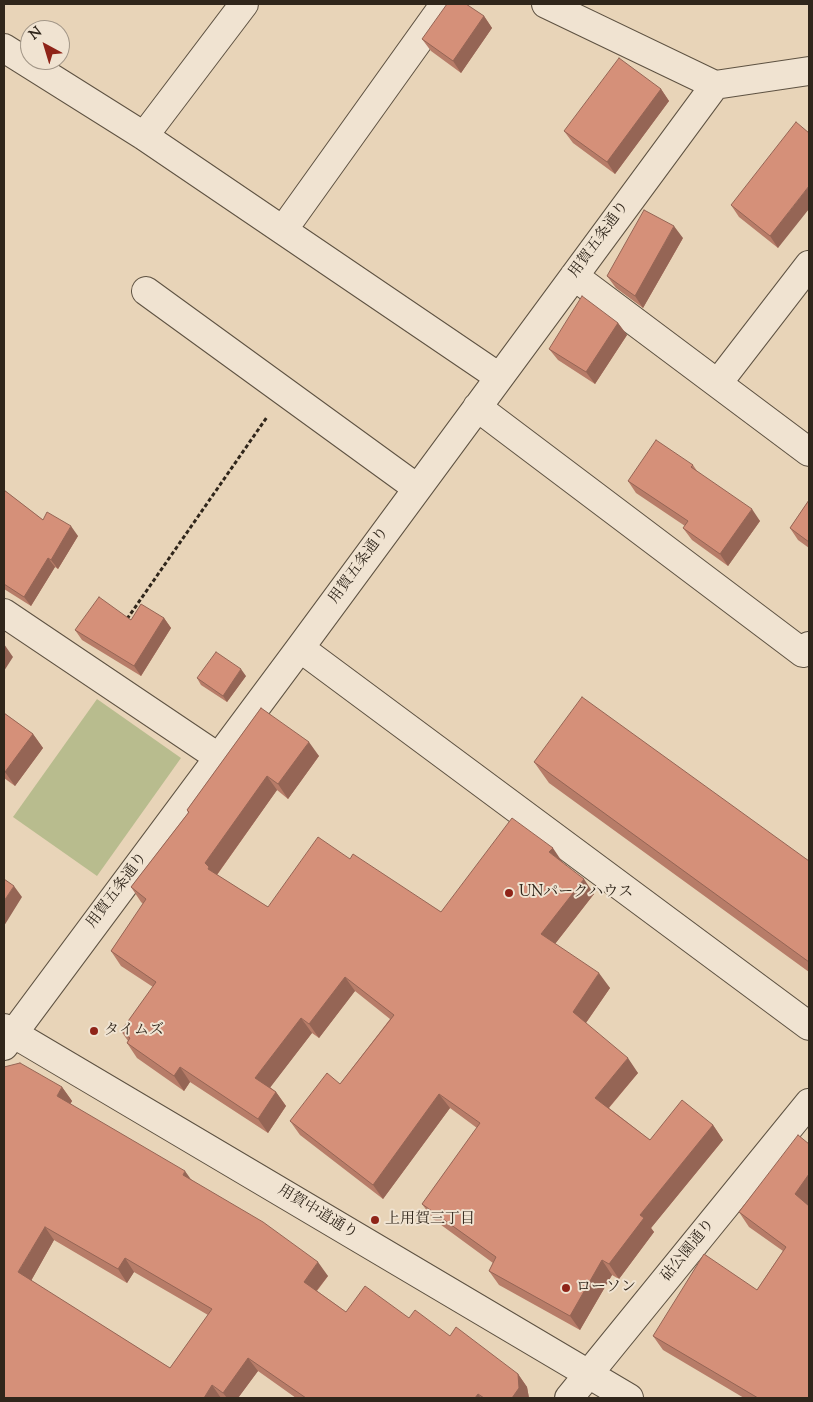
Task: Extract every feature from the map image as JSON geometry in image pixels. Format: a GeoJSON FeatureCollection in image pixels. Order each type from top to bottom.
{"type":"FeatureCollection","features":[{"type":"Feature","properties":{"kind":"street"},"geometry":{"type":"LineString","coordinates":[[144,136],[244,4]]}},
{"type":"Feature","properties":{"kind":"street"},"geometry":{"type":"LineString","coordinates":[[282,230],[444,5],[441,4]]}},
{"type":"Feature","properties":{"kind":"street"},"geometry":{"type":"LineString","coordinates":[[546,4],[715,86],[809,71]]}},
{"type":"Feature","properties":{"kind":"street"},"geometry":{"type":"LineString","coordinates":[[4,48],[144,136],[499,377]]}},
{"type":"Feature","properties":{"kind":"street","name":"用賀五条通り"},"geometry":{"type":"LineString","coordinates":[[7,1036],[300,648],[715,86]]}},
{"type":"Feature","properties":{"kind":"street"},"geometry":{"type":"LineString","coordinates":[[718,383],[809,265]]}},
{"type":"Feature","properties":{"kind":"street"},"geometry":{"type":"LineString","coordinates":[[574,276],[809,452]]}},
{"type":"Feature","properties":{"kind":"street"},"geometry":{"type":"LineString","coordinates":[[146,291],[417,488]]}},
{"type":"Feature","properties":{"kind":"street"},"geometry":{"type":"LineString","coordinates":[[477,407],[803,653],[809,646]]}},
{"type":"Feature","properties":{"kind":"street"},"geometry":{"type":"LineString","coordinates":[[4,613],[218,757]]}},
{"type":"Feature","properties":{"kind":"street"},"geometry":{"type":"LineString","coordinates":[[300,648],[809,1026]]}},
{"type":"Feature","properties":{"kind":"street","name":"用賀中道通り"},"geometry":{"type":"LineString","coordinates":[[7,1036],[629,1398]]}},
{"type":"Feature","properties":{"kind":"street","name":"砧公園通り"},"geometry":{"type":"LineString","coordinates":[[569,1398],[809,1103]]}},
{"type":"Feature","properties":{"kind":"path"},"geometry":{"type":"LineString","coordinates":[[124,623],[285,392]]}},
{"type":"Feature","properties":{"kind":"green space"},"geometry":{"type":"Polygon","coordinates":[[[97,699],[181,758],[97,876],[13,817],[97,699]]]}},
{"type":"Feature","properties":{"kind":"building"},"geometry":{"type":"Polygon","coordinates":[[[447,4],[466,4],[484,16],[453,61],[422,39],[447,4]]]}},
{"type":"Feature","properties":{"kind":"building"},"geometry":{"type":"Polygon","coordinates":[[[619,58],[661,89],[607,162],[564,131],[619,58]]]}},
{"type":"Feature","properties":{"kind":"building"},"geometry":{"type":"Polygon","coordinates":[[[796,122],[809,133],[809,186],[770,236],[731,205],[796,122]]]}},
{"type":"Feature","properties":{"kind":"building"},"geometry":{"type":"Polygon","coordinates":[[[644,210],[674,226],[635,296],[607,276],[644,210]]]}},
{"type":"Feature","properties":{"kind":"building"},"geometry":{"type":"Polygon","coordinates":[[[582,296],[618,323],[586,372],[549,349],[582,296]]]}},
{"type":"Feature","properties":{"kind":"building"},"geometry":{"type":"Polygon","coordinates":[[[656,440],[752,509],[720,554],[683,528],[688,521],[628,481],[656,440]]]}},
{"type":"Feature","properties":{"kind":"building"},"geometry":{"type":"Polygon","coordinates":[[[4,490],[43,520],[47,512],[71,526],[51,560],[48,558],[24,597],[4,584],[4,490]]]}},
{"type":"Feature","properties":{"kind":"building"},"geometry":{"type":"Polygon","coordinates":[[[809,500],[809,542],[790,528],[809,500]]]}},
{"type":"Feature","properties":{"kind":"building"},"geometry":{"type":"Polygon","coordinates":[[[99,597],[131,620],[141,604],[164,618],[134,666],[75,630],[99,597]]]}},
{"type":"Feature","properties":{"kind":"building"},"geometry":{"type":"Polygon","coordinates":[[[216,652],[241,669],[223,696],[197,678],[216,652]]]}},
{"type":"Feature","properties":{"kind":"building"},"geometry":{"type":"Polygon","coordinates":[[[582,697],[809,861],[809,962],[534,762],[582,697]]]}},
{"type":"Feature","properties":{"kind":"building"},"geometry":{"type":"Polygon","coordinates":[[[261,708],[309,742],[278,784],[267,776],[205,863],[209,867],[208,869],[268,907],[318,837],[350,859],[353,854],[441,912],[512,818],[553,848],[549,852],[584,879],[541,934],[599,973],[573,1012],[628,1058],[595,1098],[650,1140],[682,1100],[713,1125],[640,1215],[644,1218],[609,1264],[602,1260],[570,1316],[489,1271],[496,1257],[422,1204],[480,1123],[439,1094],[373,1185],[290,1121],[327,1073],[340,1084],[394,1015],[345,977],[309,1024],[301,1018],[255,1078],[276,1092],[258,1119],[180,1067],[174,1076],[127,1043],[130,1038],[121,1031],[156,982],[111,951],[146,899],[131,887],[189,812],[187,810],[261,708]]]}},
{"type":"Feature","properties":{"kind":"building"},"geometry":{"type":"Polygon","coordinates":[[[4,713],[33,734],[5,772],[4,771],[4,713]]]}},
{"type":"Feature","properties":{"kind":"building"},"geometry":{"type":"Polygon","coordinates":[[[4,879],[14,886],[4,901],[4,879]]]}},
{"type":"Feature","properties":{"kind":"building"},"geometry":{"type":"Polygon","coordinates":[[[20,1063],[62,1087],[57,1096],[185,1171],[183,1175],[263,1222],[318,1262],[304,1282],[346,1312],[365,1286],[409,1318],[415,1310],[450,1336],[456,1327],[518,1374],[519,1388],[512,1398],[484,1398],[478,1394],[475,1398],[306,1398],[248,1358],[223,1393],[212,1385],[204,1398],[4,1398],[4,1067],[20,1063]],[[45,1227],[18,1272],[170,1368],[212,1309],[125,1258],[118,1269],[45,1227]]]}},
{"type":"Feature","properties":{"kind":"building"},"geometry":{"type":"Polygon","coordinates":[[[798,1135],[809,1144],[809,1174],[795,1194],[809,1206],[809,1398],[758,1398],[653,1336],[704,1254],[757,1290],[786,1247],[739,1212],[798,1135]]]}},
{"type":"Feature","properties":{"kind":"place","name":"UNパークハウス"},"geometry":{"type":"Point","coordinates":[509,893]}},
{"type":"Feature","properties":{"kind":"place","name":"タイムズ"},"geometry":{"type":"Point","coordinates":[94,1031]}},
{"type":"Feature","properties":{"kind":"place","name":"上用賀三丁目"},"geometry":{"type":"Point","coordinates":[375,1220]}},
{"type":"Feature","properties":{"kind":"place","name":"ローソン"},"geometry":{"type":"Point","coordinates":[566,1288]}}]}
